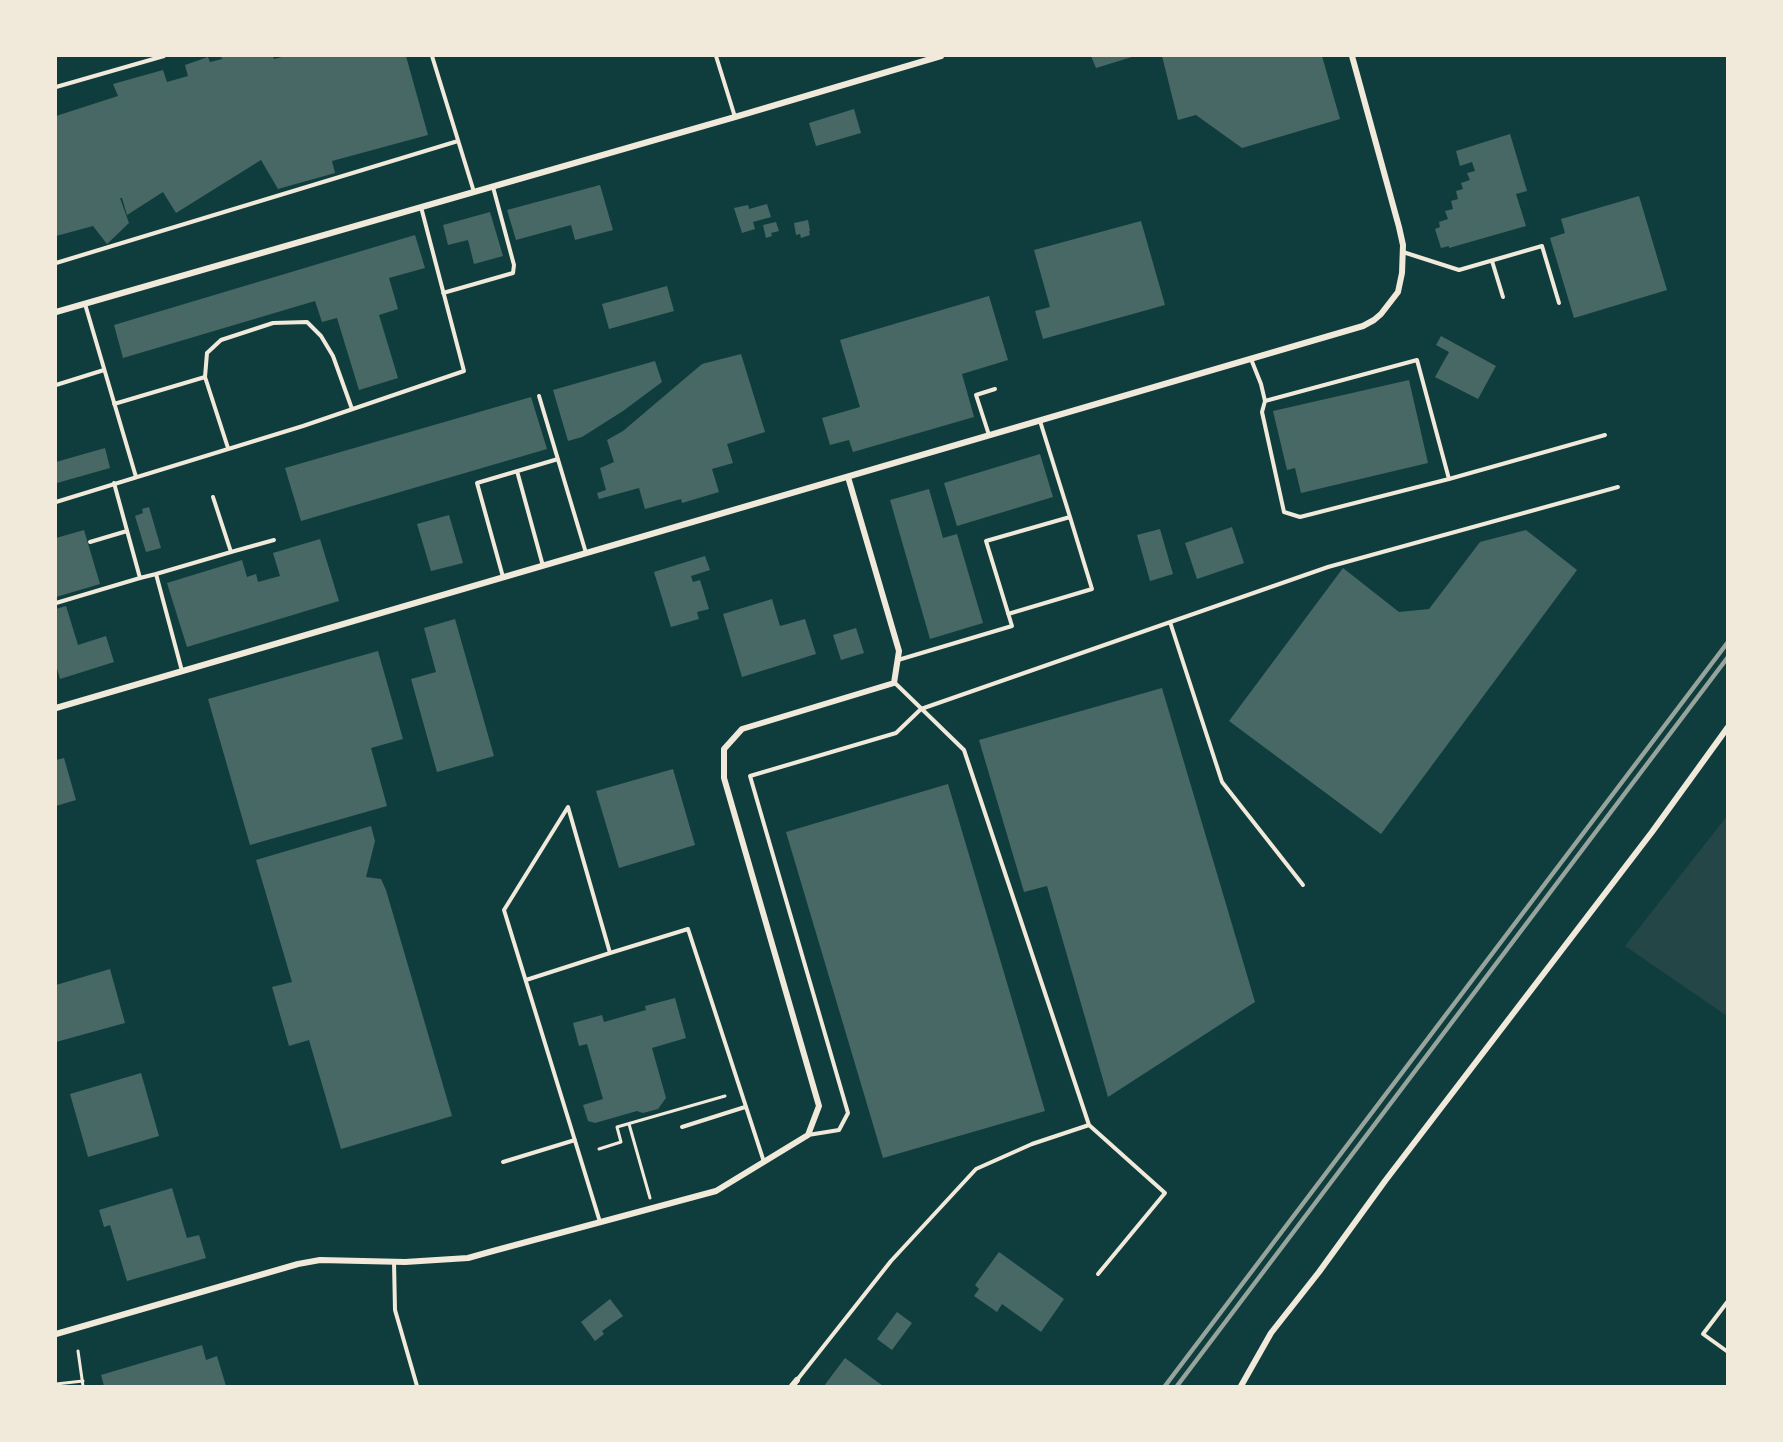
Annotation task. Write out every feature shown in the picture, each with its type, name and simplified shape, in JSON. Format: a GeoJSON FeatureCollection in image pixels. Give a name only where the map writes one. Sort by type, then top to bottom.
{"type":"FeatureCollection","features":[{"type":"Feature","properties":{"kind":"street"},"geometry":{"type":"LineString","coordinates":[[56,312],[941,56]]}},
{"type":"Feature","properties":{"kind":"street"},"geometry":{"type":"LineString","coordinates":[[56,708],[1363,326],[1374,320],[1398,292],[1403,252],[1399,227],[1352,56]]}},
{"type":"Feature","properties":{"kind":"street"},"geometry":{"type":"LineString","coordinates":[[56,1334],[298,1264],[320,1260],[394,1262],[468,1258],[716,1191],[808,1135],[819,1106],[724,778],[724,749],[742,729],[894,682],[899,651],[848,477]]}},
{"type":"Feature","properties":{"kind":"street"},"geometry":{"type":"LineString","coordinates":[[1241,1386],[1271,1333],[1319,1272],[1385,1180],[1652,832],[1728,727]]}},
{"type":"Feature","properties":{"kind":"street"},"geometry":{"type":"LineString","coordinates":[[792,1386],[797,1380]]}},
{"type":"Feature","properties":{"kind":"lane"},"geometry":{"type":"LineString","coordinates":[[56,87],[164,56]]}},
{"type":"Feature","properties":{"kind":"lane"},"geometry":{"type":"LineString","coordinates":[[432,56],[474,192]]}},
{"type":"Feature","properties":{"kind":"lane"},"geometry":{"type":"LineString","coordinates":[[716,56],[735,117]]}},
{"type":"Feature","properties":{"kind":"lane"},"geometry":{"type":"LineString","coordinates":[[56,263],[458,141]]}},
{"type":"Feature","properties":{"kind":"lane"},"geometry":{"type":"LineString","coordinates":[[443,293],[513,273],[513,265],[493,187]]}},
{"type":"Feature","properties":{"kind":"lane"},"geometry":{"type":"LineString","coordinates":[[56,502],[303,426],[464,371],[421,207]]}},
{"type":"Feature","properties":{"kind":"lane"},"geometry":{"type":"LineString","coordinates":[[1403,252],[1459,270],[1542,246],[1559,303]]}},
{"type":"Feature","properties":{"kind":"lane"},"geometry":{"type":"LineString","coordinates":[[1492,261],[1503,297]]}},
{"type":"Feature","properties":{"kind":"lane"},"geometry":{"type":"LineString","coordinates":[[85,304],[136,477]]}},
{"type":"Feature","properties":{"kind":"lane"},"geometry":{"type":"LineString","coordinates":[[228,448],[205,377],[207,353],[221,340],[273,323],[307,322],[321,336],[333,356],[352,409]]}},
{"type":"Feature","properties":{"kind":"lane"},"geometry":{"type":"LineString","coordinates":[[1251,358],[1265,401],[1262,412],[1284,512],[1300,517],[1449,479],[1605,435]]}},
{"type":"Feature","properties":{"kind":"lane"},"geometry":{"type":"LineString","coordinates":[[1265,401],[1417,360],[1449,479]]}},
{"type":"Feature","properties":{"kind":"lane"},"geometry":{"type":"LineString","coordinates":[[56,385],[104,370]]}},
{"type":"Feature","properties":{"kind":"lane"},"geometry":{"type":"LineString","coordinates":[[114,404],[205,377]]}},
{"type":"Feature","properties":{"kind":"lane"},"geometry":{"type":"LineString","coordinates":[[989,435],[976,395],[995,389]]}},
{"type":"Feature","properties":{"kind":"lane"},"geometry":{"type":"LineString","coordinates":[[539,396],[586,554]]}},
{"type":"Feature","properties":{"kind":"lane"},"geometry":{"type":"LineString","coordinates":[[1008,614],[1092,589],[1040,421]]}},
{"type":"Feature","properties":{"kind":"lane"},"geometry":{"type":"LineString","coordinates":[[503,578],[477,483],[558,459]]}},
{"type":"Feature","properties":{"kind":"lane"},"geometry":{"type":"LineString","coordinates":[[518,471],[543,566]]}},
{"type":"Feature","properties":{"kind":"lane"},"geometry":{"type":"LineString","coordinates":[[114,483],[140,578]]}},
{"type":"Feature","properties":{"kind":"lane"},"geometry":{"type":"LineString","coordinates":[[808,1135],[839,1130],[848,1113],[750,776],[896,733],[921,709],[1328,567],[1618,487]]}},
{"type":"Feature","properties":{"kind":"lane"},"geometry":{"type":"LineString","coordinates":[[213,497],[231,552]]}},
{"type":"Feature","properties":{"kind":"lane"},"geometry":{"type":"LineString","coordinates":[[898,660],[1012,626],[986,541],[1070,517]]}},
{"type":"Feature","properties":{"kind":"lane"},"geometry":{"type":"LineString","coordinates":[[90,542],[127,531]]}},
{"type":"Feature","properties":{"kind":"lane"},"geometry":{"type":"LineString","coordinates":[[56,603],[274,540]]}},
{"type":"Feature","properties":{"kind":"lane"},"geometry":{"type":"LineString","coordinates":[[156,574],[182,671]]}},
{"type":"Feature","properties":{"kind":"lane"},"geometry":{"type":"LineString","coordinates":[[1170,622],[1222,782],[1303,885]]}},
{"type":"Feature","properties":{"kind":"lane"},"geometry":{"type":"LineString","coordinates":[[894,682],[964,750],[1089,1125],[1165,1193],[1098,1274]]}},
{"type":"Feature","properties":{"kind":"lane"},"geometry":{"type":"LineString","coordinates":[[600,1222],[504,910],[568,807],[610,953]]}},
{"type":"Feature","properties":{"kind":"lane"},"geometry":{"type":"LineString","coordinates":[[526,980],[688,929],[764,1162]]}},
{"type":"Feature","properties":{"kind":"lane"},"geometry":{"type":"LineString","coordinates":[[682,1127],[745,1107]]}},
{"type":"Feature","properties":{"kind":"lane"},"geometry":{"type":"LineString","coordinates":[[797,1380],[891,1262],[976,1169],[1032,1144],[1089,1125]]}},
{"type":"Feature","properties":{"kind":"lane"},"geometry":{"type":"LineString","coordinates":[[503,1162],[575,1140]]}},
{"type":"Feature","properties":{"kind":"lane"},"geometry":{"type":"LineString","coordinates":[[394,1262],[395,1310],[417,1386]]}},
{"type":"Feature","properties":{"kind":"lane"},"geometry":{"type":"LineString","coordinates":[[1728,1301],[1703,1334],[1728,1352]]}},
{"type":"Feature","properties":{"kind":"path"},"geometry":{"type":"LineString","coordinates":[[599,1149],[621,1142],[617,1127],[725,1096]]}},
{"type":"Feature","properties":{"kind":"path"},"geometry":{"type":"LineString","coordinates":[[629,1124],[653,1209]]}},
{"type":"Feature","properties":{"kind":"path"},"geometry":{"type":"LineString","coordinates":[[78,1351],[83,1386]]}},
{"type":"Feature","properties":{"kind":"path"},"geometry":{"type":"LineString","coordinates":[[56,1384],[82,1382]]}},
{"type":"Feature","properties":{"kind":"shaded area"},"geometry":{"type":"Polygon","coordinates":[[[1727,816],[1727,1016],[1625,946],[1727,816]]]}},
{"type":"Feature","properties":{"kind":"building"},"geometry":{"type":"Polygon","coordinates":[[[221,56],[273,56],[274,59],[281,56],[406,56],[428,135],[332,161],[335,173],[278,189],[261,160],[176,213],[163,192],[127,215],[122,198],[120,198],[129,223],[107,244],[93,226],[56,236],[56,116],[118,96],[113,84],[163,70],[167,82],[188,76],[185,65],[208,57],[210,62],[222,59],[221,56]]]}},
{"type":"Feature","properties":{"kind":"building"},"geometry":{"type":"Polygon","coordinates":[[[1091,56],[1135,56],[1096,68],[1091,56]]]}},
{"type":"Feature","properties":{"kind":"building"},"geometry":{"type":"Polygon","coordinates":[[[1162,56],[1322,56],[1340,119],[1242,148],[1196,115],[1178,120],[1162,56]]]}},
{"type":"Feature","properties":{"kind":"building"},"geometry":{"type":"Polygon","coordinates":[[[854,109],[861,133],[816,146],[809,123],[854,109]]]}},
{"type":"Feature","properties":{"kind":"building"},"geometry":{"type":"Polygon","coordinates":[[[1510,134],[1527,191],[1516,194],[1526,226],[1449,248],[1449,246],[1441,248],[1435,229],[1440,227],[1439,222],[1448,219],[1445,211],[1453,209],[1451,201],[1458,199],[1456,191],[1463,189],[1461,183],[1470,180],[1467,173],[1475,171],[1472,162],[1460,166],[1456,151],[1510,134]]]}},
{"type":"Feature","properties":{"kind":"building"},"geometry":{"type":"Polygon","coordinates":[[[600,185],[613,230],[575,240],[571,225],[516,240],[507,210],[600,185]]]}},
{"type":"Feature","properties":{"kind":"building"},"geometry":{"type":"Polygon","coordinates":[[[1639,196],[1667,290],[1574,318],[1550,238],[1565,233],[1561,219],[1639,196]]]}},
{"type":"Feature","properties":{"kind":"building"},"geometry":{"type":"Polygon","coordinates":[[[767,204],[771,217],[753,222],[755,229],[742,233],[734,208],[748,205],[749,209],[767,204]]]}},
{"type":"Feature","properties":{"kind":"building"},"geometry":{"type":"Polygon","coordinates":[[[490,212],[503,256],[474,264],[468,240],[448,245],[443,225],[490,212]]]}},
{"type":"Feature","properties":{"kind":"building"},"geometry":{"type":"Polygon","coordinates":[[[808,220],[810,235],[801,238],[800,234],[796,235],[794,223],[808,220]]]}},
{"type":"Feature","properties":{"kind":"building"},"geometry":{"type":"Polygon","coordinates":[[[1141,221],[1165,305],[1043,339],[1035,311],[1050,307],[1034,250],[1141,221]]]}},
{"type":"Feature","properties":{"kind":"building"},"geometry":{"type":"Polygon","coordinates":[[[776,222],[779,231],[771,233],[772,236],[766,238],[763,225],[776,222]]]}},
{"type":"Feature","properties":{"kind":"building"},"geometry":{"type":"Polygon","coordinates":[[[415,235],[425,268],[389,278],[398,309],[379,315],[398,378],[359,390],[337,318],[322,322],[315,301],[123,358],[114,325],[415,235]]]}},
{"type":"Feature","properties":{"kind":"building"},"geometry":{"type":"Polygon","coordinates":[[[667,286],[674,311],[609,329],[602,304],[667,286]]]}},
{"type":"Feature","properties":{"kind":"building"},"geometry":{"type":"Polygon","coordinates":[[[989,296],[1008,360],[962,374],[974,417],[853,452],[849,440],[830,445],[822,418],[860,407],[840,340],[989,296]]]}},
{"type":"Feature","properties":{"kind":"building"},"geometry":{"type":"Polygon","coordinates":[[[1441,336],[1496,366],[1478,399],[1435,377],[1449,352],[1436,345],[1441,336]]]}},
{"type":"Feature","properties":{"kind":"building"},"geometry":{"type":"Polygon","coordinates":[[[741,354],[765,432],[727,444],[733,463],[712,469],[719,492],[682,503],[681,499],[645,509],[639,488],[599,499],[597,493],[606,490],[600,468],[614,462],[607,440],[623,431],[702,364],[741,354]]]}},
{"type":"Feature","properties":{"kind":"building"},"geometry":{"type":"Polygon","coordinates":[[[655,361],[662,382],[623,411],[582,437],[568,441],[553,390],[655,361]]]}},
{"type":"Feature","properties":{"kind":"building"},"geometry":{"type":"Polygon","coordinates":[[[1409,380],[1428,463],[1301,493],[1295,468],[1287,470],[1273,411],[1409,380]]]}},
{"type":"Feature","properties":{"kind":"building"},"geometry":{"type":"Polygon","coordinates":[[[531,397],[547,449],[301,521],[285,468],[531,397]]]}},
{"type":"Feature","properties":{"kind":"building"},"geometry":{"type":"Polygon","coordinates":[[[105,448],[110,468],[57,483],[56,462],[105,448]]]}},
{"type":"Feature","properties":{"kind":"building"},"geometry":{"type":"Polygon","coordinates":[[[1040,454],[1053,497],[957,526],[944,483],[1040,454]]]}},
{"type":"Feature","properties":{"kind":"building"},"geometry":{"type":"Polygon","coordinates":[[[929,489],[943,538],[957,534],[983,623],[930,639],[890,500],[929,489]]]}},
{"type":"Feature","properties":{"kind":"building"},"geometry":{"type":"Polygon","coordinates":[[[149,507],[161,548],[146,552],[135,516],[143,513],[142,509],[149,507]]]}},
{"type":"Feature","properties":{"kind":"building"},"geometry":{"type":"Polygon","coordinates":[[[449,515],[463,563],[431,571],[417,524],[449,515]]]}},
{"type":"Feature","properties":{"kind":"building"},"geometry":{"type":"Polygon","coordinates":[[[1232,527],[1244,563],[1197,579],[1185,543],[1232,527]]]}},
{"type":"Feature","properties":{"kind":"building"},"geometry":{"type":"Polygon","coordinates":[[[1160,529],[1173,574],[1150,581],[1137,535],[1160,529]]]}},
{"type":"Feature","properties":{"kind":"building"},"geometry":{"type":"Polygon","coordinates":[[[84,530],[100,584],[56,597],[56,538],[84,530]]]}},
{"type":"Feature","properties":{"kind":"building"},"geometry":{"type":"Polygon","coordinates":[[[1526,530],[1577,570],[1381,834],[1229,721],[1343,568],[1399,612],[1429,609],[1480,542],[1526,530]]]}},
{"type":"Feature","properties":{"kind":"building"},"geometry":{"type":"Polygon","coordinates":[[[320,539],[339,601],[187,647],[167,583],[242,560],[247,577],[256,574],[258,582],[280,576],[273,553],[320,539]]]}},
{"type":"Feature","properties":{"kind":"building"},"geometry":{"type":"Polygon","coordinates":[[[705,556],[710,570],[691,576],[693,582],[700,580],[709,609],[697,612],[699,619],[671,627],[654,572],[705,556]]]}},
{"type":"Feature","properties":{"kind":"building"},"geometry":{"type":"Polygon","coordinates":[[[772,599],[780,626],[805,619],[816,654],[742,677],[723,614],[772,599]]]}},
{"type":"Feature","properties":{"kind":"building"},"geometry":{"type":"Polygon","coordinates":[[[66,606],[78,645],[106,636],[114,662],[60,679],[56,665],[56,609],[66,606]]]}},
{"type":"Feature","properties":{"kind":"building"},"geometry":{"type":"Polygon","coordinates":[[[455,619],[494,756],[437,772],[411,679],[436,672],[424,628],[455,619]]]}},
{"type":"Feature","properties":{"kind":"building"},"geometry":{"type":"Polygon","coordinates":[[[856,628],[864,653],[841,660],[833,635],[856,628]]]}},
{"type":"Feature","properties":{"kind":"building"},"geometry":{"type":"Polygon","coordinates":[[[378,651],[403,739],[371,748],[387,806],[250,845],[208,699],[378,651]]]}},
{"type":"Feature","properties":{"kind":"building"},"geometry":{"type":"Polygon","coordinates":[[[1162,688],[1255,1002],[1108,1097],[1047,886],[1024,892],[979,740],[1162,688]]]}},
{"type":"Feature","properties":{"kind":"building"},"geometry":{"type":"Polygon","coordinates":[[[64,758],[76,800],[56,806],[56,760],[64,758]]]}},
{"type":"Feature","properties":{"kind":"building"},"geometry":{"type":"Polygon","coordinates":[[[673,769],[695,845],[619,868],[596,791],[673,769]]]}},
{"type":"Feature","properties":{"kind":"building"},"geometry":{"type":"Polygon","coordinates":[[[948,784],[1045,1111],[883,1158],[786,832],[948,784]]]}},
{"type":"Feature","properties":{"kind":"building"},"geometry":{"type":"Polygon","coordinates":[[[371,826],[375,841],[366,877],[381,879],[386,890],[452,1116],[341,1149],[309,1040],[289,1046],[272,987],[292,982],[256,860],[371,826]]]}},
{"type":"Feature","properties":{"kind":"building"},"geometry":{"type":"Polygon","coordinates":[[[110,969],[125,1023],[56,1042],[56,985],[110,969]]]}},
{"type":"Feature","properties":{"kind":"building"},"geometry":{"type":"Polygon","coordinates":[[[675,998],[686,1038],[652,1048],[666,1098],[658,1109],[643,1113],[637,1111],[595,1123],[588,1121],[583,1105],[603,1099],[587,1044],[579,1046],[573,1023],[602,1015],[604,1022],[646,1010],[645,1006],[675,998]]]}},
{"type":"Feature","properties":{"kind":"building"},"geometry":{"type":"Polygon","coordinates":[[[141,1073],[159,1136],[88,1157],[70,1094],[141,1073]]]}},
{"type":"Feature","properties":{"kind":"building"},"geometry":{"type":"Polygon","coordinates":[[[172,1188],[187,1238],[199,1235],[206,1258],[127,1281],[110,1225],[104,1227],[99,1210],[172,1188]]]}},
{"type":"Feature","properties":{"kind":"building"},"geometry":{"type":"Polygon","coordinates":[[[999,1252],[1064,1299],[1041,1332],[1002,1304],[997,1312],[974,1296],[979,1289],[975,1285],[999,1252]]]}},
{"type":"Feature","properties":{"kind":"building"},"geometry":{"type":"Polygon","coordinates":[[[610,1299],[623,1316],[602,1331],[604,1334],[595,1341],[581,1322],[610,1299]]]}},
{"type":"Feature","properties":{"kind":"building"},"geometry":{"type":"Polygon","coordinates":[[[897,1312],[912,1323],[892,1350],[877,1339],[897,1312]]]}},
{"type":"Feature","properties":{"kind":"building"},"geometry":{"type":"Polygon","coordinates":[[[202,1345],[206,1360],[217,1356],[226,1386],[104,1386],[101,1375],[202,1345]]]}},
{"type":"Feature","properties":{"kind":"building"},"geometry":{"type":"Polygon","coordinates":[[[845,1358],[883,1386],[824,1386],[845,1358]]]}},
{"type":"Feature","properties":{"kind":"railway"},"geometry":{"type":"LineString","coordinates":[[1165,1386],[1728,642]]}},
{"type":"Feature","properties":{"kind":"railway"},"geometry":{"type":"LineString","coordinates":[[1177,1386],[1728,657]]}}]}
